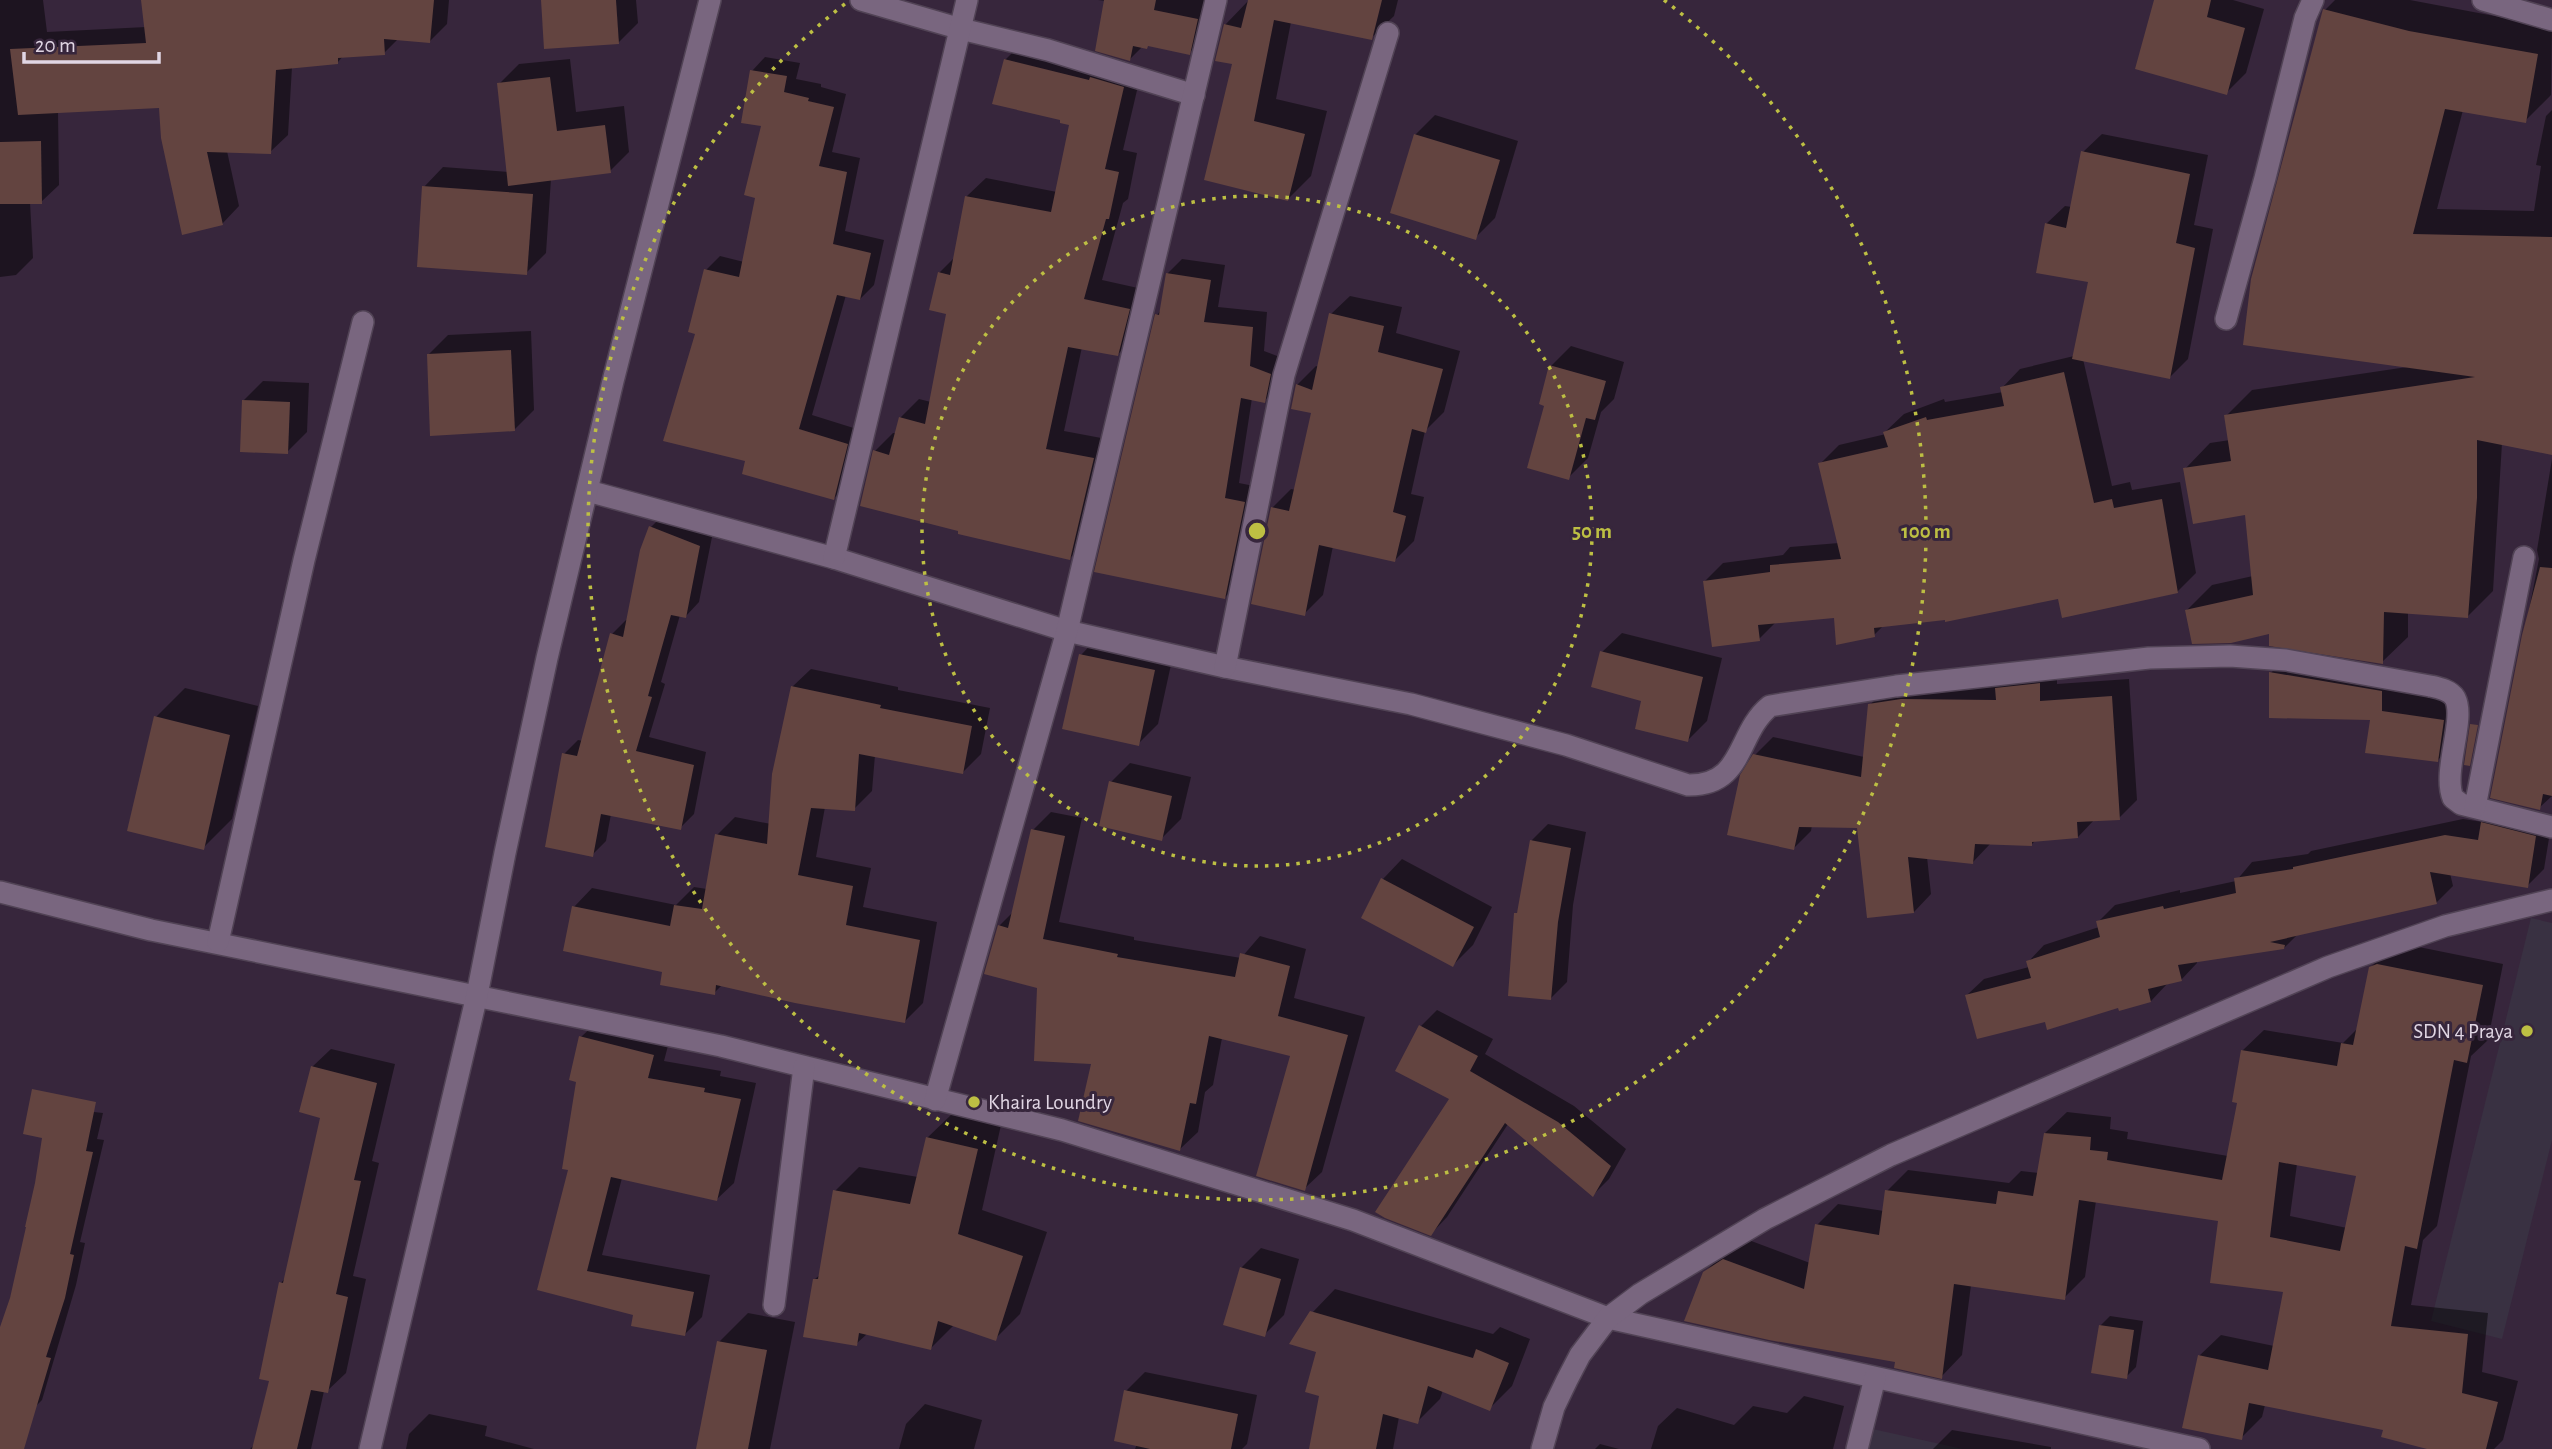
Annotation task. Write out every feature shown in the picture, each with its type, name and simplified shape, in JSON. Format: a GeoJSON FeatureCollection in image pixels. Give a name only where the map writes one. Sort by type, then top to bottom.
{"type":"FeatureCollection","features":[{"type":"Feature","properties":{"kind":"street"},"geometry":{"type":"LineString","coordinates":[[370,1449],[477,995],[538,697],[623,342],[710,0]]}},
{"type":"Feature","properties":{"kind":"street"},"geometry":{"type":"LineString","coordinates":[[861,0],[961,29],[1048,50],[1194,95]]}},
{"type":"Feature","properties":{"kind":"street"},"geometry":{"type":"LineString","coordinates":[[834,558],[967,0]]}},
{"type":"Feature","properties":{"kind":"street"},"geometry":{"type":"LineString","coordinates":[[935,1100],[1067,631],[1216,0]]}},
{"type":"Feature","properties":{"kind":"street"},"geometry":{"type":"LineString","coordinates":[[2226,319],[2305,18],[2313,0]]}},
{"type":"Feature","properties":{"kind":"street"},"geometry":{"type":"LineString","coordinates":[[2483,0],[2552,20]]}},
{"type":"Feature","properties":{"kind":"street"},"geometry":{"type":"LineString","coordinates":[[1226,667],[1284,375],[1388,33]]}},
{"type":"Feature","properties":{"kind":"street"},"geometry":{"type":"LineString","coordinates":[[218,942],[304,560],[363,322]]}},
{"type":"Feature","properties":{"kind":"street"},"geometry":{"type":"LineString","coordinates":[[588,491],[834,558],[1067,631],[1226,667],[1410,704],[1566,745],[1688,785],[1707,784],[1732,766],[1761,713],[1770,706],[1896,686],[2149,658],[2230,656],[2286,660],[2430,686],[2452,695],[2457,714],[2450,776],[2451,793],[2457,802],[2552,827]]}},
{"type":"Feature","properties":{"kind":"street"},"geometry":{"type":"LineString","coordinates":[[2475,807],[2524,557]]}},
{"type":"Feature","properties":{"kind":"street"},"geometry":{"type":"LineString","coordinates":[[0,892],[151,929],[722,1046],[1062,1130],[1353,1220],[1608,1318],[2199,1449]]}},
{"type":"Feature","properties":{"kind":"street"},"geometry":{"type":"LineString","coordinates":[[1542,1449],[1554,1407],[1567,1380],[1580,1355],[1608,1318],[1640,1294],[1765,1219],[1891,1155],[2328,967],[2445,926],[2552,900]]}},
{"type":"Feature","properties":{"kind":"street"},"geometry":{"type":"LineString","coordinates":[[774,1305],[804,1067]]}},
{"type":"Feature","properties":{"kind":"street"},"geometry":{"type":"LineString","coordinates":[[1857,1449],[1875,1378]]}},
{"type":"Feature","properties":{"kind":"shaded area","name":"SDN 4 Praya"},"geometry":{"type":"Polygon","coordinates":[[[2531,918],[2552,923],[2552,1140],[2502,1339],[2431,1321],[2531,918]]]}},
{"type":"Feature","properties":{"kind":"shaded area"},"geometry":{"type":"Polygon","coordinates":[[[1850,1424],[1963,1449],[1846,1449],[1850,1424]]]}},
{"type":"Feature","properties":{"kind":"building"},"geometry":{"type":"Polygon","coordinates":[[[141,0],[434,0],[430,43],[384,39],[385,55],[338,58],[338,64],[276,70],[271,154],[207,152],[223,225],[182,235],[161,138],[159,108],[18,115],[10,49],[146,43],[141,0]]]}},
{"type":"Feature","properties":{"kind":"building"},"geometry":{"type":"Polygon","coordinates":[[[541,0],[616,0],[619,44],[544,49],[541,0]]]}},
{"type":"Feature","properties":{"kind":"building"},"geometry":{"type":"Polygon","coordinates":[[[1104,0],[1156,0],[1154,10],[1198,19],[1190,55],[1148,46],[1147,49],[1133,46],[1130,61],[1095,51],[1104,0]]]}},
{"type":"Feature","properties":{"kind":"building"},"geometry":{"type":"Polygon","coordinates":[[[1248,0],[1382,0],[1372,40],[1274,20],[1254,121],[1305,134],[1288,201],[1204,180],[1232,64],[1215,61],[1224,24],[1241,28],[1248,0]]]}},
{"type":"Feature","properties":{"kind":"building"},"geometry":{"type":"Polygon","coordinates":[[[2154,0],[2211,0],[2207,17],[2245,28],[2227,95],[2135,69],[2154,0]]]}},
{"type":"Feature","properties":{"kind":"building"},"geometry":{"type":"Polygon","coordinates":[[[2323,9],[2409,31],[2538,54],[2526,123],[2445,109],[2413,234],[2552,237],[2552,455],[2477,440],[2477,498],[2468,618],[2384,612],[2383,664],[2269,646],[2269,634],[2231,643],[2192,644],[2185,610],[2253,595],[2245,515],[2193,524],[2183,468],[2231,461],[2224,415],[2475,377],[2243,345],[2251,279],[2323,9]]]}},
{"type":"Feature","properties":{"kind":"building"},"geometry":{"type":"Polygon","coordinates":[[[1004,59],[1124,87],[1105,169],[1119,172],[1109,219],[1106,219],[1084,299],[1130,309],[1118,356],[1068,347],[1046,449],[1094,458],[1070,560],[958,534],[958,531],[860,506],[873,450],[889,455],[899,417],[925,424],[946,314],[929,310],[938,272],[950,275],[965,196],[1051,212],[1069,125],[1060,123],[1060,120],[992,104],[1004,59]]]}},
{"type":"Feature","properties":{"kind":"building"},"geometry":{"type":"Polygon","coordinates":[[[750,70],[787,76],[784,92],[834,107],[819,166],[847,172],[833,244],[871,253],[860,300],[837,295],[799,429],[848,444],[834,500],[742,474],[745,461],[663,441],[695,334],[688,332],[704,269],[739,277],[755,198],[744,195],[761,126],[741,123],[750,70]]]}},
{"type":"Feature","properties":{"kind":"building"},"geometry":{"type":"Polygon","coordinates":[[[550,77],[557,131],[605,125],[611,173],[508,186],[497,83],[550,77]]]}},
{"type":"Feature","properties":{"kind":"building"},"geometry":{"type":"Polygon","coordinates":[[[1414,134],[1500,160],[1476,240],[1390,213],[1414,134]]]}},
{"type":"Feature","properties":{"kind":"building"},"geometry":{"type":"Polygon","coordinates":[[[41,141],[42,204],[0,204],[0,142],[41,141]]]}},
{"type":"Feature","properties":{"kind":"building"},"geometry":{"type":"Polygon","coordinates":[[[2081,151],[2190,174],[2176,243],[2195,248],[2170,379],[2072,359],[2088,282],[2036,273],[2045,223],[2066,228],[2081,151]]]}},
{"type":"Feature","properties":{"kind":"building"},"geometry":{"type":"Polygon","coordinates":[[[422,186],[533,194],[527,275],[417,267],[422,186]]]}},
{"type":"Feature","properties":{"kind":"building"},"geometry":{"type":"Polygon","coordinates":[[[1166,273],[1211,280],[1204,322],[1253,327],[1250,366],[1271,374],[1265,403],[1241,398],[1225,498],[1245,502],[1225,599],[1094,572],[1155,314],[1159,315],[1166,273]]]}},
{"type":"Feature","properties":{"kind":"building"},"geometry":{"type":"Polygon","coordinates":[[[1329,313],[1384,326],[1378,352],[1443,369],[1426,433],[1412,429],[1393,512],[1406,516],[1395,562],[1319,545],[1305,616],[1251,604],[1271,507],[1289,511],[1311,413],[1291,409],[1296,384],[1312,390],[1329,313]]]}},
{"type":"Feature","properties":{"kind":"building"},"geometry":{"type":"Polygon","coordinates":[[[511,350],[515,431],[430,436],[427,354],[511,350]]]}},
{"type":"Feature","properties":{"kind":"building"},"geometry":{"type":"Polygon","coordinates":[[[1549,365],[1606,381],[1595,420],[1586,418],[1569,480],[1527,468],[1544,406],[1539,404],[1549,365]]]}},
{"type":"Feature","properties":{"kind":"building"},"geometry":{"type":"Polygon","coordinates":[[[2064,372],[2094,503],[2112,499],[2114,508],[2162,499],[2178,593],[2062,618],[2058,599],[1945,622],[1874,628],[1875,637],[1836,645],[1834,618],[1758,625],[1760,641],[1712,647],[1703,581],[1770,572],[1770,565],[1841,559],[1818,463],[1888,447],[1883,432],[1926,417],[1927,420],[2004,406],[2000,387],[2064,372]]]}},
{"type":"Feature","properties":{"kind":"building"},"geometry":{"type":"Polygon","coordinates":[[[242,400],[290,402],[288,454],[240,452],[242,400]]]}},
{"type":"Feature","properties":{"kind":"building"},"geometry":{"type":"Polygon","coordinates":[[[649,526],[700,546],[686,618],[671,615],[636,751],[694,765],[681,830],[601,814],[593,857],[545,847],[562,753],[577,756],[610,633],[623,637],[640,550],[649,526]]]}},
{"type":"Feature","properties":{"kind":"building"},"geometry":{"type":"Polygon","coordinates":[[[2540,567],[2552,568],[2552,796],[2543,794],[2540,810],[2490,798],[2522,635],[2540,567]]]}},
{"type":"Feature","properties":{"kind":"building"},"geometry":{"type":"Polygon","coordinates":[[[1600,651],[1703,677],[1688,742],[1635,729],[1641,701],[1591,687],[1600,651]]]}},
{"type":"Feature","properties":{"kind":"building"},"geometry":{"type":"Polygon","coordinates":[[[1079,654],[1155,670],[1139,746],[1062,729],[1079,654]]]}},
{"type":"Feature","properties":{"kind":"building"},"geometry":{"type":"Polygon","coordinates":[[[2269,672],[2382,691],[2382,711],[2444,720],[2438,762],[2365,753],[2370,720],[2269,718],[2269,672]]]}},
{"type":"Feature","properties":{"kind":"building"},"geometry":{"type":"Polygon","coordinates":[[[2040,683],[2040,701],[2112,696],[2120,820],[2077,822],[2078,838],[2032,842],[2032,846],[1975,844],[1973,864],[1908,857],[1914,913],[1867,918],[1857,828],[1799,827],[1794,850],[1727,835],[1740,775],[1753,754],[1861,777],[1868,704],[1901,699],[1996,700],[1995,688],[2040,683]]]}},
{"type":"Feature","properties":{"kind":"building"},"geometry":{"type":"Polygon","coordinates":[[[791,686],[881,705],[880,708],[972,726],[963,774],[859,754],[855,811],[811,808],[798,875],[853,886],[846,925],[920,940],[905,1023],[716,985],[715,995],[660,985],[662,972],[563,951],[572,906],[670,926],[674,905],[702,909],[715,834],[767,844],[772,774],[791,686]]]}},
{"type":"Feature","properties":{"kind":"building"},"geometry":{"type":"Polygon","coordinates":[[[154,716],[230,735],[204,850],[127,831],[154,716]]]}},
{"type":"Feature","properties":{"kind":"building"},"geometry":{"type":"Polygon","coordinates":[[[2470,724],[2478,725],[2470,766],[2464,765],[2470,724]]]}},
{"type":"Feature","properties":{"kind":"building"},"geometry":{"type":"Polygon","coordinates":[[[1109,781],[1172,796],[1162,841],[1099,826],[1109,781]]]}},
{"type":"Feature","properties":{"kind":"building"},"geometry":{"type":"Polygon","coordinates":[[[2481,822],[2536,836],[2528,888],[2430,872],[2437,904],[2270,942],[2285,945],[2284,949],[2178,965],[2182,981],[2148,989],[2151,1002],[2119,1011],[2118,1008],[2047,1030],[2045,1022],[1977,1039],[1965,995],[2031,978],[2026,961],[2100,937],[2096,921],[2236,893],[2234,878],[2293,869],[2445,835],[2478,840],[2481,822]]]}},
{"type":"Feature","properties":{"kind":"building"},"geometry":{"type":"Polygon","coordinates":[[[1031,829],[1065,836],[1043,939],[1118,954],[1117,957],[1235,977],[1240,953],[1290,966],[1278,1016],[1348,1035],[1305,1191],[1256,1176],[1290,1056],[1209,1036],[1196,1104],[1190,1103],[1180,1151],[1078,1121],[1091,1064],[1034,1061],[1037,988],[984,974],[998,925],[1008,928],[1031,829]]]}},
{"type":"Feature","properties":{"kind":"building"},"geometry":{"type":"Polygon","coordinates":[[[1530,840],[1571,848],[1558,922],[1551,1000],[1508,996],[1514,913],[1517,913],[1530,840]]]}},
{"type":"Feature","properties":{"kind":"building"},"geometry":{"type":"Polygon","coordinates":[[[1381,878],[1474,927],[1453,967],[1361,918],[1381,878]]]}},
{"type":"Feature","properties":{"kind":"building"},"geometry":{"type":"Polygon","coordinates":[[[2377,964],[2483,985],[2467,1063],[2454,1060],[2417,1249],[2405,1246],[2391,1326],[2468,1334],[2462,1393],[2498,1402],[2486,1449],[2427,1449],[2381,1437],[2383,1430],[2249,1403],[2242,1440],[2182,1428],[2198,1355],[2268,1370],[2283,1292],[2210,1283],[2218,1221],[2079,1200],[2065,1300],[1954,1284],[1942,1379],[1894,1368],[1895,1362],[1769,1340],[1684,1321],[1703,1272],[1723,1259],[1804,1289],[1815,1224],[1879,1235],[1885,1190],[1996,1204],[1998,1191],[2033,1196],[2044,1133],[2091,1137],[2090,1150],[2108,1152],[2107,1160],[2222,1180],[2237,1103],[2232,1102],[2241,1050],[2337,1066],[2341,1043],[2353,1045],[2369,967],[2377,964]],[[2279,1162],[2270,1237],[2340,1251],[2356,1176],[2279,1162]]]}},
{"type":"Feature","properties":{"kind":"building"},"geometry":{"type":"Polygon","coordinates":[[[1419,1025],[1478,1056],[1470,1071],[1558,1122],[1611,1166],[1593,1197],[1505,1123],[1431,1236],[1375,1212],[1449,1099],[1395,1071],[1419,1025]]]}},
{"type":"Feature","properties":{"kind":"building"},"geometry":{"type":"Polygon","coordinates":[[[579,1036],[654,1055],[648,1078],[705,1088],[704,1092],[741,1099],[717,1201],[611,1177],[587,1271],[694,1292],[685,1336],[631,1326],[633,1315],[537,1290],[568,1170],[562,1169],[576,1082],[569,1080],[579,1036]]]}},
{"type":"Feature","properties":{"kind":"building"},"geometry":{"type":"Polygon","coordinates":[[[311,1066],[377,1083],[354,1180],[361,1181],[336,1294],[348,1297],[328,1393],[311,1390],[297,1449],[252,1449],[269,1381],[259,1379],[279,1282],[283,1283],[320,1118],[299,1112],[311,1066]]]}},
{"type":"Feature","properties":{"kind":"building"},"geometry":{"type":"Polygon","coordinates":[[[32,1089],[96,1102],[86,1151],[93,1152],[70,1254],[74,1255],[65,1298],[46,1357],[51,1358],[24,1449],[0,1449],[0,1327],[10,1298],[26,1227],[42,1138],[23,1134],[32,1089]]]}},
{"type":"Feature","properties":{"kind":"building"},"geometry":{"type":"Polygon","coordinates":[[[926,1137],[978,1149],[958,1234],[1023,1256],[996,1341],[938,1321],[931,1350],[859,1333],[857,1346],[803,1337],[813,1279],[818,1279],[833,1190],[910,1204],[926,1137]]]}},
{"type":"Feature","properties":{"kind":"building"},"geometry":{"type":"Polygon","coordinates":[[[1240,1267],[1281,1279],[1265,1337],[1223,1325],[1240,1267]]]}},
{"type":"Feature","properties":{"kind":"building"},"geometry":{"type":"Polygon","coordinates":[[[1310,1311],[1473,1358],[1476,1349],[1509,1363],[1490,1411],[1428,1386],[1418,1424],[1383,1414],[1376,1449],[1309,1449],[1319,1396],[1305,1392],[1316,1352],[1289,1344],[1310,1311]]]}},
{"type":"Feature","properties":{"kind":"building"},"geometry":{"type":"Polygon","coordinates":[[[2099,1325],[2134,1330],[2127,1379],[2091,1373],[2099,1325]]]}},
{"type":"Feature","properties":{"kind":"building"},"geometry":{"type":"Polygon","coordinates":[[[717,1341],[767,1350],[748,1449],[696,1449],[717,1341]]]}},
{"type":"Feature","properties":{"kind":"building"},"geometry":{"type":"Polygon","coordinates":[[[1124,1390],[1238,1414],[1231,1449],[1150,1449],[1114,1441],[1124,1390]]]}},
{"type":"Feature","properties":{"kind":"place","name":"SDN 4 Praya"},"geometry":{"type":"Point","coordinates":[2527,1031]}},
{"type":"Feature","properties":{"kind":"place","name":"Khaira Loundry"},"geometry":{"type":"Point","coordinates":[974,1102]}}]}
